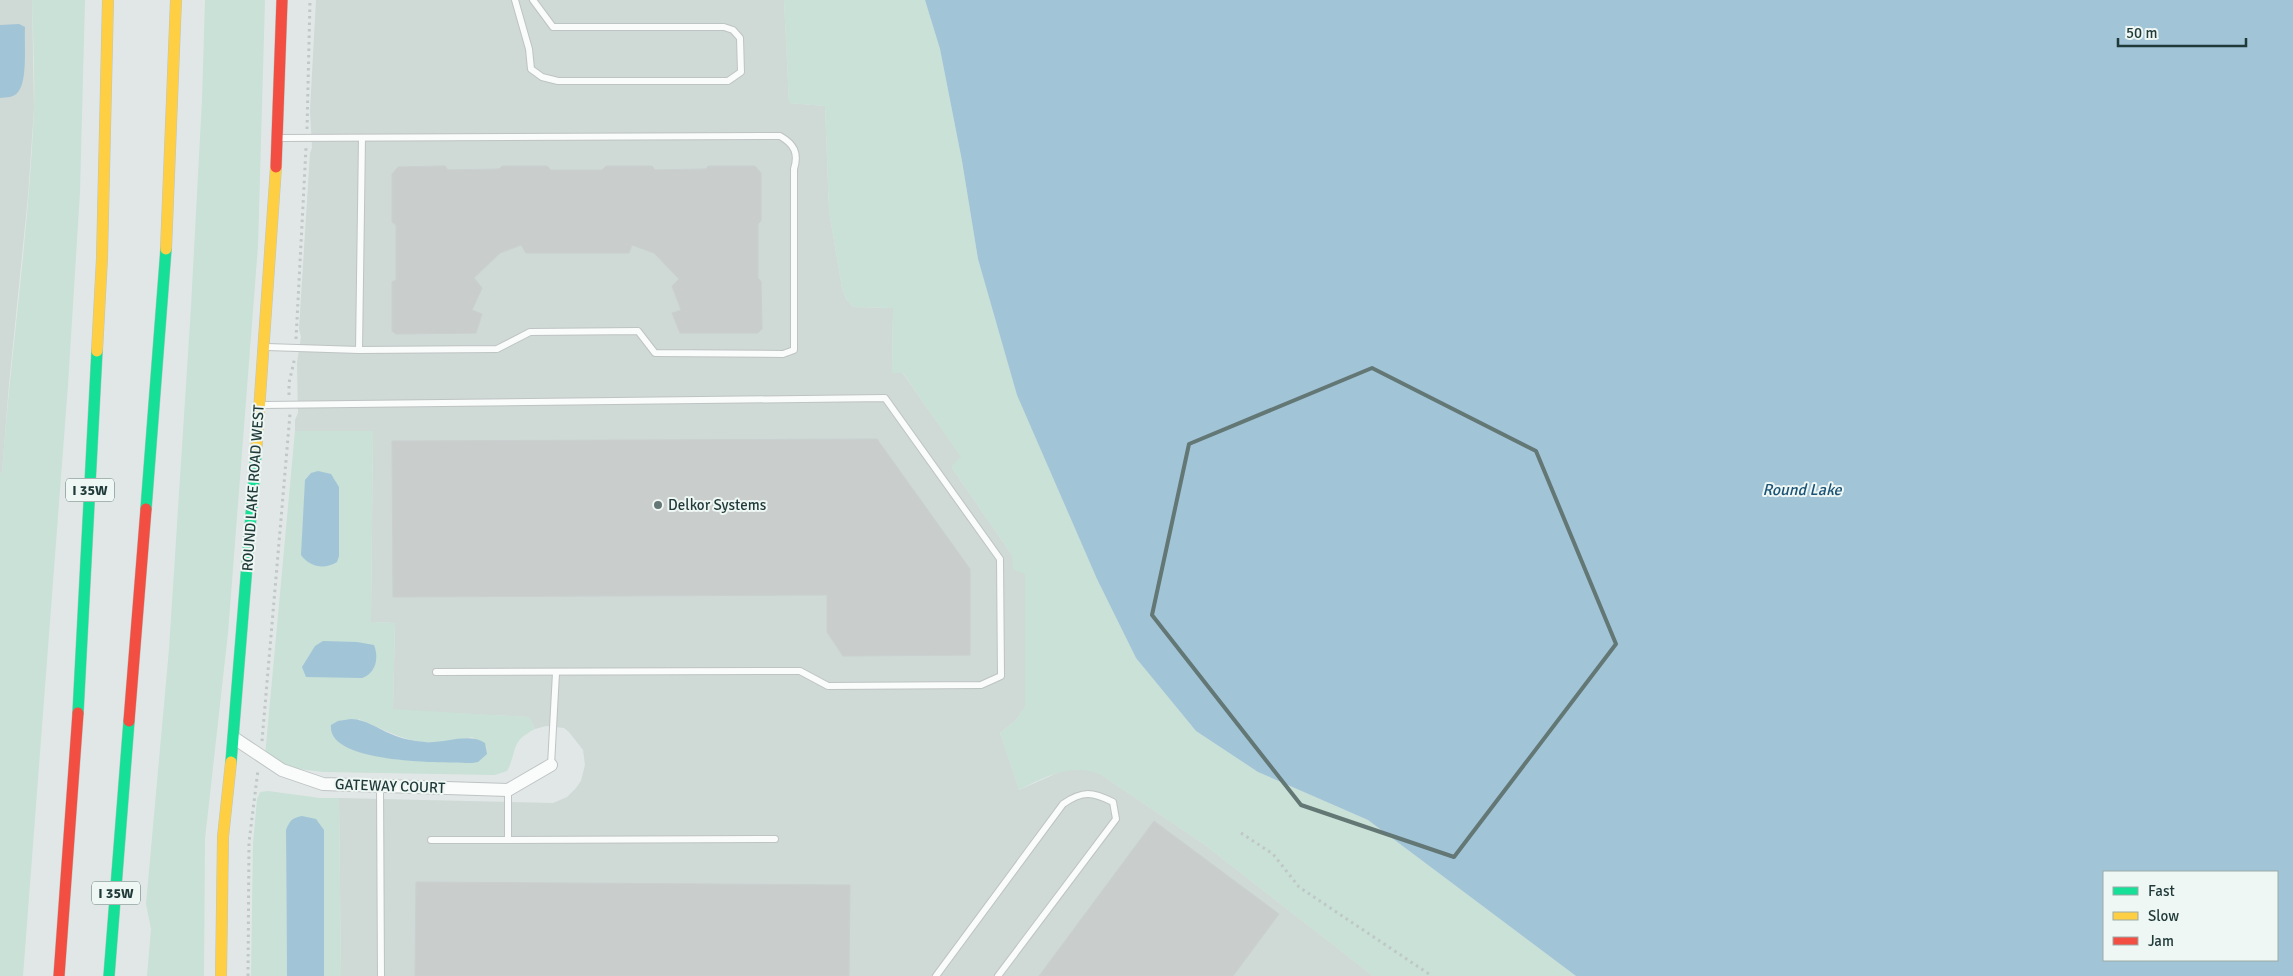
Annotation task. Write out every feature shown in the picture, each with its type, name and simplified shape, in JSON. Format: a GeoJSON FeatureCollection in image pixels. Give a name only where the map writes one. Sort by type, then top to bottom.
{"type":"FeatureCollection","features":[{"type":"Feature","properties":{"kind":"main road","name":"I 35W"},"geometry":{"type":"LineString","coordinates":[[58,976],[75,781],[102,258],[108,0]]}},
{"type":"Feature","properties":{"kind":"main road","name":"I 35W"},"geometry":{"type":"LineString","coordinates":[[110,976],[167,240],[176,0]]}},
{"type":"Feature","properties":{"kind":"main road","name":"ROUND LAKE ROAD WEST"},"geometry":{"type":"LineString","coordinates":[[221,976],[223,836],[234,738],[264,347],[278,138],[282,0]]}},
{"type":"Feature","properties":{"kind":"main road"},"geometry":{"type":"LineString","coordinates":[[120,976],[122,811]]}},
{"type":"Feature","properties":{"kind":"street","name":"GATEWAY COURT"},"geometry":{"type":"LineString","coordinates":[[234,738],[282,770],[323,784],[508,790]]}},
{"type":"Feature","properties":{"kind":"street"},"geometry":{"type":"LineString","coordinates":[[508,790],[552,765]]}},
{"type":"Feature","properties":{"kind":"lane"},"geometry":{"type":"LineString","coordinates":[[515,0],[529,49],[531,69],[542,77],[558,81],[728,80],[741,72],[740,38],[733,30],[724,27],[553,27],[533,0]]}},
{"type":"Feature","properties":{"kind":"lane"},"geometry":{"type":"LineString","coordinates":[[264,347],[359,350],[497,349],[530,332],[638,331],[655,353],[783,354],[794,350],[794,169],[797,161],[791,143],[780,136],[278,138]]}},
{"type":"Feature","properties":{"kind":"lane"},"geometry":{"type":"LineString","coordinates":[[359,350],[362,138]]}},
{"type":"Feature","properties":{"kind":"lane"},"geometry":{"type":"LineString","coordinates":[[259,405],[886,398],[1000,559],[1001,676],[981,685],[828,686],[800,671],[436,672]]}},
{"type":"Feature","properties":{"kind":"lane"},"geometry":{"type":"LineString","coordinates":[[552,765],[556,673]]}},
{"type":"Feature","properties":{"kind":"lane"},"geometry":{"type":"LineString","coordinates":[[380,786],[381,976]]}},
{"type":"Feature","properties":{"kind":"lane"},"geometry":{"type":"LineString","coordinates":[[508,790],[508,840]]}},
{"type":"Feature","properties":{"kind":"lane"},"geometry":{"type":"LineString","coordinates":[[936,976],[1064,804],[1076,795],[1097,794],[1113,802],[1116,819],[998,976]]}},
{"type":"Feature","properties":{"kind":"lane"},"geometry":{"type":"LineString","coordinates":[[431,840],[775,839]]}},
{"type":"Feature","properties":{"kind":"path"},"geometry":{"type":"LineString","coordinates":[[248,976],[249,842],[270,672],[290,419],[289,383],[295,364],[306,138],[310,0]]}},
{"type":"Feature","properties":{"kind":"path"},"geometry":{"type":"LineString","coordinates":[[1241,833],[1273,854],[1299,887],[1432,976]]}},
{"type":"Feature","properties":{"kind":"highlighted area"},"geometry":{"type":"Polygon","coordinates":[[[1372,368],[1536,451],[1616,644],[1454,857],[1301,805],[1152,615],[1189,444],[1372,368]]]}},
{"type":"Feature","properties":{"kind":"shaded area"},"geometry":{"type":"Polygon","coordinates":[[[0,0],[32,0],[34,108],[28,196],[2,472],[0,474],[0,0]]]}},
{"type":"Feature","properties":{"kind":"shaded area"},"geometry":{"type":"Polygon","coordinates":[[[316,0],[784,0],[789,103],[825,106],[829,211],[842,288],[846,299],[853,307],[893,308],[892,373],[902,372],[962,458],[952,468],[1025,574],[1025,707],[1016,720],[1000,733],[1019,790],[1064,770],[1087,769],[1100,774],[1205,845],[1373,976],[341,976],[339,798],[553,803],[567,797],[576,788],[581,781],[585,765],[583,750],[569,732],[564,728],[546,726],[535,729],[529,717],[393,710],[395,623],[371,622],[373,431],[295,431],[295,420],[298,413],[297,363],[301,337],[299,329],[310,153],[312,148],[310,111],[316,0]]]}},
{"type":"Feature","properties":{"kind":"green space"},"geometry":{"type":"Polygon","coordinates":[[[32,0],[85,0],[80,192],[68,385],[23,976],[0,976],[0,474],[2,472],[32,155],[34,55],[32,0]]]}},
{"type":"Feature","properties":{"kind":"green space"},"geometry":{"type":"Polygon","coordinates":[[[205,0],[265,0],[258,246],[228,633],[205,839],[204,976],[147,976],[151,929],[146,904],[169,649],[191,307],[202,100],[205,0]]]}},
{"type":"Feature","properties":{"kind":"green space"},"geometry":{"type":"Polygon","coordinates":[[[784,0],[925,0],[940,49],[962,161],[978,259],[1017,394],[1097,579],[1136,658],[1196,731],[1258,772],[1368,820],[1576,976],[1373,976],[1205,845],[1100,774],[1089,771],[1068,771],[1049,776],[1019,790],[1000,733],[1016,720],[1025,707],[1025,574],[1013,570],[1012,555],[952,468],[952,465],[961,457],[903,373],[892,373],[893,308],[853,307],[846,299],[842,288],[829,211],[825,106],[789,103],[784,0]]]}},
{"type":"Feature","properties":{"kind":"green space"},"geometry":{"type":"Polygon","coordinates":[[[295,431],[373,431],[371,622],[395,623],[393,709],[529,717],[535,729],[521,738],[515,747],[507,771],[495,775],[323,772],[266,765],[265,756],[295,431]],[[359,719],[338,741],[487,747],[472,737],[438,742],[413,740],[359,719]]]}},
{"type":"Feature","properties":{"kind":"green space"},"geometry":{"type":"Polygon","coordinates":[[[268,791],[320,798],[339,798],[341,976],[324,976],[324,830],[286,830],[287,976],[251,976],[253,843],[257,799],[260,792],[268,791]]]}},
{"type":"Feature","properties":{"kind":"water","name":"Round Lake"},"geometry":{"type":"Polygon","coordinates":[[[925,0],[2293,0],[2293,976],[1576,976],[1368,820],[1258,772],[1196,731],[1136,658],[1097,579],[1017,395],[978,259],[962,161],[940,49],[925,0]]]}},
{"type":"Feature","properties":{"kind":"water"},"geometry":{"type":"Polygon","coordinates":[[[19,24],[25,27],[25,61],[21,87],[16,94],[0,98],[0,25],[19,24]]]}},
{"type":"Feature","properties":{"kind":"water"},"geometry":{"type":"Polygon","coordinates":[[[318,471],[331,474],[339,487],[339,556],[337,562],[327,566],[313,565],[301,555],[305,480],[311,473],[318,471]]]}},
{"type":"Feature","properties":{"kind":"water"},"geometry":{"type":"Polygon","coordinates":[[[323,641],[357,642],[374,645],[376,660],[373,669],[367,676],[362,678],[306,677],[302,667],[315,646],[323,641]]]}},
{"type":"Feature","properties":{"kind":"water"},"geometry":{"type":"Polygon","coordinates":[[[351,719],[362,721],[395,736],[412,740],[432,742],[472,738],[485,743],[487,754],[478,762],[472,763],[390,759],[367,754],[348,748],[335,738],[331,725],[338,721],[351,719]]]}},
{"type":"Feature","properties":{"kind":"water"},"geometry":{"type":"Polygon","coordinates":[[[302,816],[316,819],[324,830],[324,976],[287,976],[286,830],[292,820],[302,816]]]}},
{"type":"Feature","properties":{"kind":"building"},"geometry":{"type":"Polygon","coordinates":[[[445,166],[448,170],[499,169],[502,166],[547,166],[551,170],[602,170],[606,166],[652,166],[655,170],[706,169],[708,166],[755,166],[761,173],[761,221],[758,224],[758,278],[761,281],[762,329],[758,333],[680,333],[672,313],[681,310],[672,286],[679,279],[654,253],[632,245],[629,253],[526,253],[521,245],[500,253],[474,278],[482,288],[472,310],[482,314],[476,333],[396,334],[392,331],[392,282],[396,280],[396,225],[392,222],[392,174],[398,167],[445,166]]]}},
{"type":"Feature","properties":{"kind":"building","name":"Delkor Systems"},"geometry":{"type":"Polygon","coordinates":[[[877,439],[970,569],[970,655],[843,656],[827,632],[827,595],[393,597],[392,441],[877,439]]]}},
{"type":"Feature","properties":{"kind":"building"},"geometry":{"type":"Polygon","coordinates":[[[1154,821],[1279,914],[1233,976],[1039,976],[1154,821]]]}},
{"type":"Feature","properties":{"kind":"building"},"geometry":{"type":"Polygon","coordinates":[[[416,882],[850,885],[849,976],[415,976],[416,882]]]}},
{"type":"Feature","properties":{"kind":"traffic: fast"},"geometry":{"type":"LineString","coordinates":[[146,509],[166,249]]}},
{"type":"Feature","properties":{"kind":"traffic: fast"},"geometry":{"type":"LineString","coordinates":[[78,713],[97,351]]}},
{"type":"Feature","properties":{"kind":"traffic: fast"},"geometry":{"type":"LineString","coordinates":[[231,762],[256,454]]}},
{"type":"Feature","properties":{"kind":"traffic: fast"},"geometry":{"type":"LineString","coordinates":[[109,976],[129,721]]}},
{"type":"Feature","properties":{"kind":"traffic: slow"},"geometry":{"type":"LineString","coordinates":[[97,351],[102,258],[108,0]]}},
{"type":"Feature","properties":{"kind":"traffic: slow"},"geometry":{"type":"LineString","coordinates":[[166,249],[176,0]]}},
{"type":"Feature","properties":{"kind":"traffic: slow"},"geometry":{"type":"LineString","coordinates":[[256,454],[276,167]]}},
{"type":"Feature","properties":{"kind":"traffic: slow"},"geometry":{"type":"LineString","coordinates":[[221,976],[223,837],[231,762]]}},
{"type":"Feature","properties":{"kind":"traffic: jam"},"geometry":{"type":"LineString","coordinates":[[276,167],[282,0]]}},
{"type":"Feature","properties":{"kind":"traffic: jam"},"geometry":{"type":"LineString","coordinates":[[129,721],[146,509]]}},
{"type":"Feature","properties":{"kind":"traffic: jam"},"geometry":{"type":"LineString","coordinates":[[59,976],[78,713]]}},
{"type":"Feature","properties":{"kind":"place","name":"Delkor Systems"},"geometry":{"type":"Point","coordinates":[658,505]}}]}
